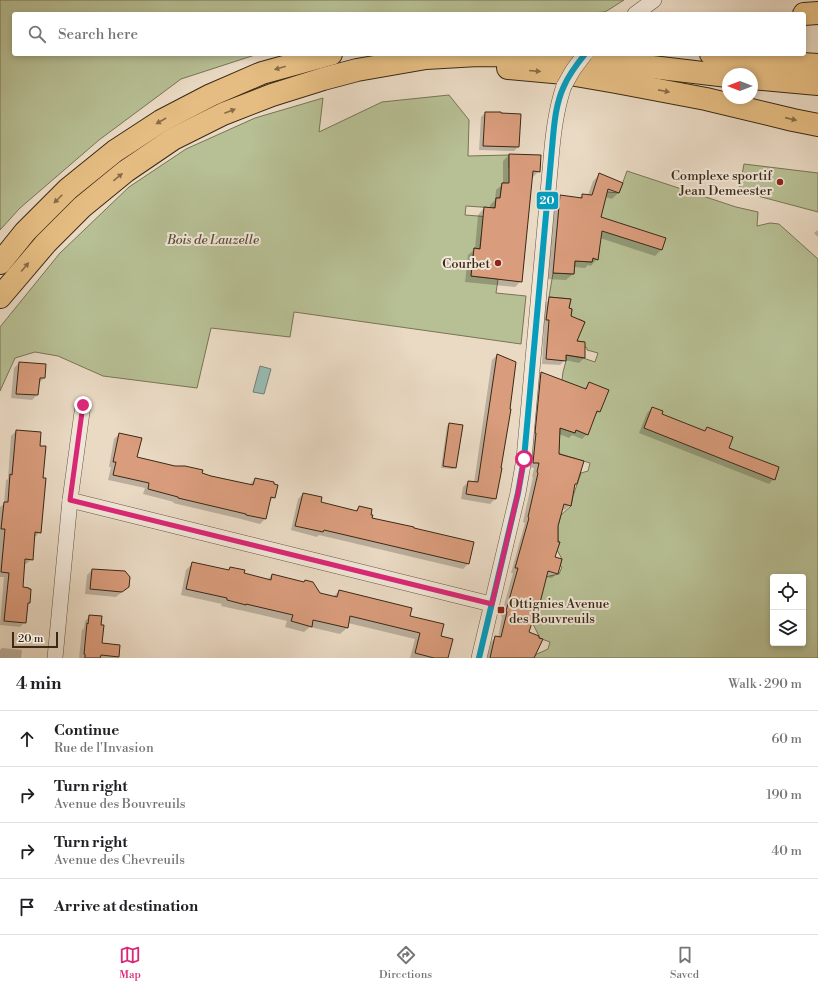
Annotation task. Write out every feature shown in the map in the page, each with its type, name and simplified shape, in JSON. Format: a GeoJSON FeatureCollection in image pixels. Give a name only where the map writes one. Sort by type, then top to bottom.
{"type":"FeatureCollection","features":[{"type":"Feature","properties":{"kind":"highway"},"geometry":{"type":"LineString","coordinates":[[806,14],[818,13]]}},
{"type":"Feature","properties":{"kind":"highway"},"geometry":{"type":"LineString","coordinates":[[0,263],[25,232],[68,189],[114,151],[161,121],[211,95],[262,73],[324,56]]}},
{"type":"Feature","properties":{"kind":"highway"},"geometry":{"type":"LineString","coordinates":[[0,297],[46,243],[82,207],[126,171],[173,139],[222,114],[272,95],[323,79],[357,70],[426,58],[461,56]]}},
{"type":"Feature","properties":{"kind":"highway"},"geometry":{"type":"LineString","coordinates":[[559,56],[722,75]]}},
{"type":"Feature","properties":{"kind":"highway"},"geometry":{"type":"LineString","coordinates":[[728,56],[818,65]]}},
{"type":"Feature","properties":{"kind":"highway"},"geometry":{"type":"LineString","coordinates":[[357,70],[446,66],[509,68],[564,73],[706,99],[818,125]]}},
{"type":"Feature","properties":{"kind":"highway"},"geometry":{"type":"LineString","coordinates":[[758,79],[818,84]]}},
{"type":"Feature","properties":{"kind":"street"},"geometry":{"type":"LineString","coordinates":[[638,12],[654,0]]}},
{"type":"Feature","properties":{"kind":"street"},"geometry":{"type":"LineString","coordinates":[[479,658],[518,493],[524,459],[556,113],[564,86],[584,56]]}},
{"type":"Feature","properties":{"kind":"street"},"geometry":{"type":"LineString","coordinates":[[55,658],[70,500],[83,405]]}},
{"type":"Feature","properties":{"kind":"street"},"geometry":{"type":"LineString","coordinates":[[70,500],[492,604]]}},
{"type":"Feature","properties":{"kind":"green space"},"geometry":{"type":"Polygon","coordinates":[[[0,0],[624,0],[605,12],[12,12],[12,56],[252,56],[181,79],[99,140],[20,208],[0,230],[0,0]]]}},
{"type":"Feature","properties":{"kind":"green space","name":"Bois de Lauzelle"},"geometry":{"type":"Polygon","coordinates":[[[449,95],[469,120],[468,156],[509,155],[512,184],[502,183],[500,198],[496,198],[495,208],[466,206],[465,215],[491,217],[494,238],[481,237],[480,249],[474,248],[471,276],[498,279],[496,293],[526,296],[521,344],[294,312],[290,337],[211,328],[197,388],[103,376],[58,356],[35,352],[15,358],[0,391],[0,327],[60,253],[129,187],[186,149],[255,118],[323,98],[319,132],[382,102],[449,95]]]}},
{"type":"Feature","properties":{"kind":"green space","name":"Complexe sportif Jean Demeester"},"geometry":{"type":"Polygon","coordinates":[[[744,164],[818,173],[818,212],[739,191],[744,164]]]}},
{"type":"Feature","properties":{"kind":"green space"},"geometry":{"type":"Polygon","coordinates":[[[627,171],[736,207],[758,212],[757,226],[770,223],[779,224],[818,259],[818,658],[534,658],[535,655],[548,649],[550,642],[539,638],[532,622],[537,606],[538,607],[545,577],[559,574],[562,567],[560,566],[562,559],[557,550],[560,542],[558,542],[558,526],[561,515],[571,506],[581,473],[588,471],[590,463],[554,452],[559,449],[560,428],[575,433],[576,430],[588,435],[560,397],[566,355],[595,362],[598,353],[587,350],[584,342],[577,341],[585,322],[579,319],[577,322],[571,319],[572,309],[569,308],[571,299],[549,297],[553,273],[574,274],[575,261],[592,262],[593,258],[598,260],[602,218],[597,191],[619,193],[627,171]]]}},
{"type":"Feature","properties":{"kind":"water"},"geometry":{"type":"Polygon","coordinates":[[[260,366],[271,369],[264,394],[253,392],[260,366]]]}},
{"type":"Feature","properties":{"kind":"building"},"geometry":{"type":"Polygon","coordinates":[[[485,112],[521,114],[519,147],[483,146],[485,112]]]}},
{"type":"Feature","properties":{"kind":"building"},"geometry":{"type":"Polygon","coordinates":[[[509,154],[541,155],[540,172],[533,171],[522,282],[471,276],[474,248],[480,249],[484,207],[495,208],[496,198],[500,198],[502,183],[509,183],[509,154]]]}},
{"type":"Feature","properties":{"kind":"building"},"geometry":{"type":"Polygon","coordinates":[[[599,173],[623,183],[619,193],[608,189],[601,217],[666,238],[662,250],[602,231],[598,260],[593,258],[592,262],[575,261],[574,274],[553,273],[560,195],[582,198],[582,194],[592,195],[599,173]]]}},
{"type":"Feature","properties":{"kind":"building"},"geometry":{"type":"Polygon","coordinates":[[[549,297],[571,299],[569,308],[572,309],[571,316],[585,322],[577,341],[585,342],[585,358],[566,355],[566,361],[546,359],[549,320],[546,320],[549,297]]]}},
{"type":"Feature","properties":{"kind":"building"},"geometry":{"type":"Polygon","coordinates":[[[497,354],[516,362],[511,409],[496,499],[466,494],[468,481],[478,482],[497,354]]]}},
{"type":"Feature","properties":{"kind":"building"},"geometry":{"type":"Polygon","coordinates":[[[19,362],[46,364],[45,378],[40,378],[38,395],[16,394],[19,362]]]}},
{"type":"Feature","properties":{"kind":"building"},"geometry":{"type":"Polygon","coordinates":[[[541,372],[586,389],[589,382],[609,390],[600,412],[597,411],[588,435],[576,430],[575,433],[560,428],[559,454],[584,461],[577,484],[575,484],[571,506],[564,504],[558,526],[558,542],[560,542],[555,557],[562,559],[558,574],[548,571],[539,607],[537,606],[529,632],[543,639],[534,658],[490,658],[495,636],[501,637],[506,611],[518,568],[515,568],[529,518],[538,473],[539,463],[533,463],[541,372]]]}},
{"type":"Feature","properties":{"kind":"building"},"geometry":{"type":"Polygon","coordinates":[[[652,407],[663,411],[662,414],[705,431],[707,427],[733,437],[729,448],[779,467],[775,480],[644,428],[652,407]]]}},
{"type":"Feature","properties":{"kind":"building"},"geometry":{"type":"Polygon","coordinates":[[[449,423],[463,425],[456,468],[443,466],[449,423]]]}},
{"type":"Feature","properties":{"kind":"building"},"geometry":{"type":"Polygon","coordinates":[[[16,430],[41,432],[40,446],[46,446],[43,478],[46,478],[41,533],[35,532],[33,560],[25,559],[23,587],[31,589],[26,623],[4,621],[9,573],[1,572],[5,529],[1,529],[4,502],[8,502],[16,430]]]}},
{"type":"Feature","properties":{"kind":"building"},"geometry":{"type":"Polygon","coordinates":[[[119,433],[142,438],[137,457],[175,466],[185,466],[203,470],[202,473],[211,476],[253,485],[255,478],[274,482],[274,484],[278,485],[275,498],[271,497],[266,519],[178,498],[148,489],[149,483],[113,475],[116,462],[113,462],[119,433]]]}},
{"type":"Feature","properties":{"kind":"building"},"geometry":{"type":"Polygon","coordinates":[[[303,493],[322,497],[321,502],[357,511],[359,506],[372,509],[372,518],[474,542],[469,564],[324,530],[323,532],[295,526],[303,493]]]}},
{"type":"Feature","properties":{"kind":"building"},"geometry":{"type":"Polygon","coordinates":[[[192,562],[229,570],[230,567],[245,570],[244,573],[271,580],[272,574],[304,582],[305,580],[313,582],[320,593],[337,597],[339,590],[412,608],[410,616],[444,624],[441,636],[453,639],[448,658],[434,658],[415,653],[420,633],[350,616],[348,628],[313,620],[312,627],[291,621],[293,615],[246,605],[227,600],[227,598],[186,589],[192,562]]]}},
{"type":"Feature","properties":{"kind":"building"},"geometry":{"type":"Polygon","coordinates":[[[92,569],[125,571],[130,577],[129,587],[122,592],[90,589],[92,569]]]}},
{"type":"Feature","properties":{"kind":"building"},"geometry":{"type":"Polygon","coordinates":[[[89,615],[102,616],[101,625],[104,625],[102,643],[120,645],[119,657],[101,655],[100,658],[85,658],[84,654],[89,615]]]}},
{"type":"Feature","properties":{"kind":"transit line","name":"20"},"geometry":{"type":"LineString","coordinates":[[479,658],[518,493],[524,459],[555,116],[561,93],[566,82],[573,69],[583,56]]}},
{"type":"Feature","properties":{"kind":"place","name":"Complexe sportif Jean Demeester"},"geometry":{"type":"Point","coordinates":[780,182]}},
{"type":"Feature","properties":{"kind":"place","name":"Courbet"},"geometry":{"type":"Point","coordinates":[498,263]}},
{"type":"Feature","properties":{"kind":"place","name":"Ottignies Avenue des Bouvreuils"},"geometry":{"type":"Point","coordinates":[501,610]}},
{"type":"Feature","properties":{"kind":"route"},"geometry":{"type":"LineString","coordinates":[[83,405],[70,500],[492,604],[518,493],[524,459]]}}]}
